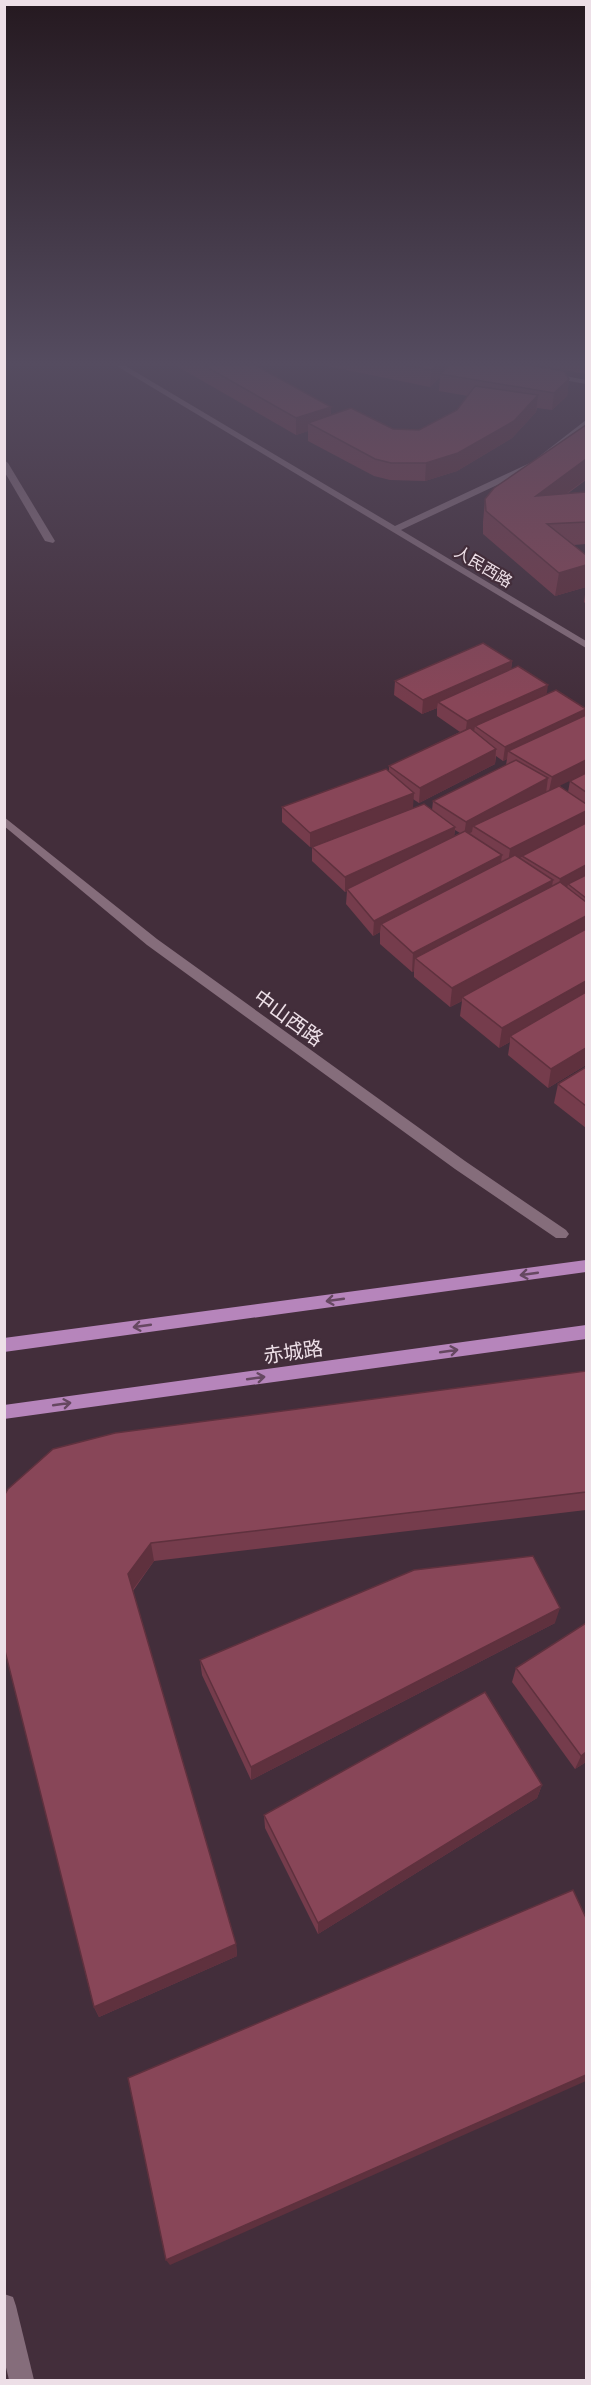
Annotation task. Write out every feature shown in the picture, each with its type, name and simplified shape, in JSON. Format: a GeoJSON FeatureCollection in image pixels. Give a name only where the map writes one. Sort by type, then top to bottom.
{"type":"FeatureCollection","features":[{"type":"Feature","properties":{"kind":"main road"},"geometry":{"type":"LineString","coordinates":[[11,476],[50,541]]}},
{"type":"Feature","properties":{"kind":"main road","name":"人民西路"},"geometry":{"type":"LineString","coordinates":[[304,476],[586,645]]}},
{"type":"Feature","properties":{"kind":"main road"},"geometry":{"type":"LineString","coordinates":[[394,530],[509,476]]}},
{"type":"Feature","properties":{"kind":"main road","name":"中山西路"},"geometry":{"type":"LineString","coordinates":[[4,820],[152,942],[460,1165],[561,1234]]}},
{"type":"Feature","properties":{"kind":"main road"},"geometry":{"type":"LineString","coordinates":[[4,1345],[586,1266]]}},
{"type":"Feature","properties":{"kind":"main road","name":"赤城路"},"geometry":{"type":"LineString","coordinates":[[4,1412],[586,1332]]}},
{"type":"Feature","properties":{"kind":"main road"},"geometry":{"type":"LineString","coordinates":[[4,2306],[22,2380]]}},
{"type":"Feature","properties":{"kind":"building"},"geometry":{"type":"Polygon","coordinates":[[[511,476],[563,476],[536,496],[586,492],[586,522],[547,524],[586,555],[586,565],[559,573],[486,511],[485,499],[494,488],[511,476]]]}},
{"type":"Feature","properties":{"kind":"building"},"geometry":{"type":"Polygon","coordinates":[[[483,643],[512,661],[423,700],[395,681],[483,643]]]}},
{"type":"Feature","properties":{"kind":"building"},"geometry":{"type":"Polygon","coordinates":[[[518,666],[548,685],[467,721],[438,702],[518,666]]]}},
{"type":"Feature","properties":{"kind":"building"},"geometry":{"type":"Polygon","coordinates":[[[556,690],[586,709],[505,747],[475,726],[556,690]]]}},
{"type":"Feature","properties":{"kind":"building"},"geometry":{"type":"Polygon","coordinates":[[[586,715],[586,760],[552,777],[508,751],[586,715]]]}},
{"type":"Feature","properties":{"kind":"building"},"geometry":{"type":"Polygon","coordinates":[[[470,728],[496,749],[420,788],[389,766],[470,728]]]}},
{"type":"Feature","properties":{"kind":"building"},"geometry":{"type":"Polygon","coordinates":[[[516,760],[548,778],[466,822],[433,801],[516,760]]]}},
{"type":"Feature","properties":{"kind":"building"},"geometry":{"type":"Polygon","coordinates":[[[386,769],[414,793],[310,833],[282,807],[386,769]]]}},
{"type":"Feature","properties":{"kind":"building"},"geometry":{"type":"Polygon","coordinates":[[[586,773],[586,792],[570,781],[586,773]]]}},
{"type":"Feature","properties":{"kind":"building"},"geometry":{"type":"Polygon","coordinates":[[[559,786],[586,804],[586,811],[510,849],[473,826],[559,786]]]}},
{"type":"Feature","properties":{"kind":"building"},"geometry":{"type":"Polygon","coordinates":[[[424,804],[455,827],[345,877],[312,847],[424,804]]]}},
{"type":"Feature","properties":{"kind":"building"},"geometry":{"type":"Polygon","coordinates":[[[586,823],[586,865],[560,879],[522,856],[586,823]]]}},
{"type":"Feature","properties":{"kind":"building"},"geometry":{"type":"Polygon","coordinates":[[[465,831],[502,855],[374,921],[347,889],[465,831]]]}},
{"type":"Feature","properties":{"kind":"building"},"geometry":{"type":"Polygon","coordinates":[[[515,855],[553,880],[413,953],[381,924],[515,855]]]}},
{"type":"Feature","properties":{"kind":"building"},"geometry":{"type":"Polygon","coordinates":[[[586,875],[586,898],[568,884],[586,875]]]}},
{"type":"Feature","properties":{"kind":"building"},"geometry":{"type":"Polygon","coordinates":[[[560,882],[586,902],[586,916],[452,988],[415,958],[560,882]]]}},
{"type":"Feature","properties":{"kind":"building"},"geometry":{"type":"Polygon","coordinates":[[[586,929],[586,981],[502,1028],[462,997],[586,929]]]}},
{"type":"Feature","properties":{"kind":"building"},"geometry":{"type":"Polygon","coordinates":[[[586,992],[586,1048],[551,1069],[510,1036],[586,992]]]}},
{"type":"Feature","properties":{"kind":"building"},"geometry":{"type":"Polygon","coordinates":[[[586,1067],[586,1106],[558,1084],[586,1067]]]}},
{"type":"Feature","properties":{"kind":"building"},"geometry":{"type":"Polygon","coordinates":[[[586,1371],[586,1492],[151,1543],[128,1574],[236,1944],[94,2007],[4,1647],[4,1496],[8,1489],[53,1449],[115,1433],[586,1371]]]}},
{"type":"Feature","properties":{"kind":"building"},"geometry":{"type":"Polygon","coordinates":[[[533,1556],[560,1608],[251,1767],[200,1660],[414,1570],[533,1556]]]}},
{"type":"Feature","properties":{"kind":"building"},"geometry":{"type":"Polygon","coordinates":[[[586,1623],[586,1752],[581,1756],[516,1668],[586,1623]]]}},
{"type":"Feature","properties":{"kind":"building"},"geometry":{"type":"Polygon","coordinates":[[[485,1692],[542,1785],[318,1923],[264,1815],[485,1692]]]}},
{"type":"Feature","properties":{"kind":"building"},"geometry":{"type":"Polygon","coordinates":[[[573,1890],[586,1918],[586,2075],[166,2260],[128,2078],[573,1890]]]}}]}
